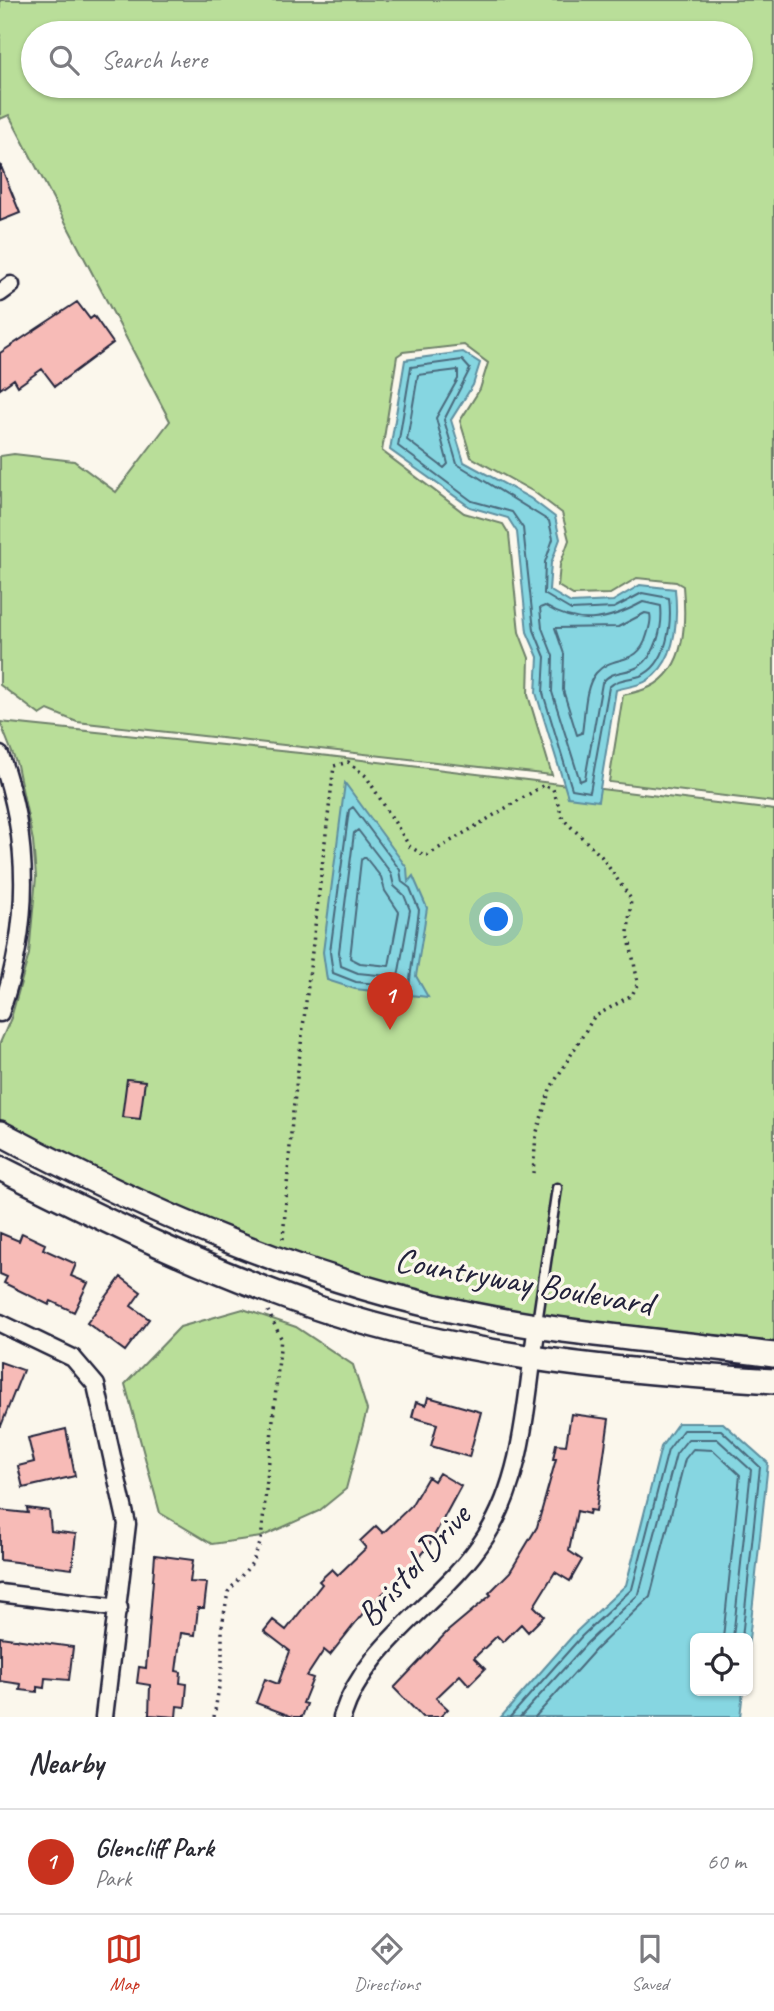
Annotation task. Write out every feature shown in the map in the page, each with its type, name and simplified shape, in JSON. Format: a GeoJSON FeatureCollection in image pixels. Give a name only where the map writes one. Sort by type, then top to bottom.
{"type":"FeatureCollection","features":[{"type":"Feature","properties":{"kind":"street"},"geometry":{"type":"LineString","coordinates":[[0,755],[14,804],[24,880],[17,955],[0,1013]]}},
{"type":"Feature","properties":{"kind":"street","name":"Countryway Boulevard"},"geometry":{"type":"LineString","coordinates":[[0,1133],[129,1199],[274,1260],[424,1304],[537,1326],[774,1355]]}},
{"type":"Feature","properties":{"kind":"street"},"geometry":{"type":"LineString","coordinates":[[0,1143],[102,1194],[129,1199]]}},
{"type":"Feature","properties":{"kind":"street","name":"Countryway Boulevard"},"geometry":{"type":"LineString","coordinates":[[0,1168],[159,1247],[269,1291],[415,1336],[532,1359],[691,1376],[774,1381]]}},
{"type":"Feature","properties":{"kind":"street"},"geometry":{"type":"LineString","coordinates":[[0,1323],[73,1358],[96,1385],[127,1524],[104,1717]]}},
{"type":"Feature","properties":{"kind":"street","name":"Bristol Drive"},"geometry":{"type":"LineString","coordinates":[[341,1717],[363,1670],[465,1566],[501,1511],[519,1449],[537,1326]]}},
{"type":"Feature","properties":{"kind":"street"},"geometry":{"type":"LineString","coordinates":[[0,1593],[119,1608]]}},
{"type":"Feature","properties":{"kind":"lane"},"geometry":{"type":"LineString","coordinates":[[537,1326],[557,1188]]}},
{"type":"Feature","properties":{"kind":"path"},"geometry":{"type":"LineString","coordinates":[[274,1260],[285,1234],[292,1120],[334,766],[348,762],[366,776],[410,847],[426,856],[544,785],[553,789],[562,820],[601,856],[631,899],[628,933],[638,983],[632,995],[594,1017],[550,1089],[536,1135],[533,1173]]}},
{"type":"Feature","properties":{"kind":"path"},"geometry":{"type":"LineString","coordinates":[[214,1717],[222,1669],[222,1626],[229,1592],[252,1563],[261,1541],[281,1338],[268,1311],[269,1291]]}},
{"type":"Feature","properties":{"kind":"green space"},"geometry":{"type":"Polygon","coordinates":[[[0,0],[774,0],[774,802],[609,782],[623,695],[647,688],[662,679],[677,656],[684,628],[683,586],[676,582],[637,578],[610,594],[573,595],[558,586],[560,565],[569,540],[562,513],[534,492],[471,457],[460,421],[480,389],[488,363],[464,345],[403,352],[397,356],[382,451],[464,513],[503,524],[509,534],[519,632],[529,658],[528,695],[552,775],[77,722],[48,710],[40,715],[0,685],[0,456],[14,454],[74,461],[116,492],[170,421],[9,115],[0,119],[0,0]]]}},
{"type":"Feature","properties":{"kind":"green space"},"geometry":{"type":"Polygon","coordinates":[[[0,722],[329,756],[774,810],[774,1347],[540,1317],[402,1289],[298,1257],[247,1237],[0,1125],[0,1043],[11,1018],[29,954],[36,877],[33,841],[17,765],[0,722]]]}},
{"type":"Feature","properties":{"kind":"green space"},"geometry":{"type":"Polygon","coordinates":[[[243,1309],[296,1327],[353,1365],[367,1410],[346,1489],[319,1511],[261,1537],[212,1544],[160,1513],[125,1384],[180,1327],[243,1309]]]}},
{"type":"Feature","properties":{"kind":"water"},"geometry":{"type":"Polygon","coordinates":[[[463,352],[480,363],[473,385],[451,420],[464,462],[530,498],[555,517],[560,539],[551,563],[549,590],[571,603],[613,601],[640,585],[675,589],[674,639],[665,662],[658,672],[645,682],[616,690],[598,801],[568,797],[536,693],[538,657],[527,632],[517,532],[508,518],[470,507],[390,450],[405,360],[463,352]]]}},
{"type":"Feature","properties":{"kind":"water"},"geometry":{"type":"Polygon","coordinates":[[[345,783],[407,868],[408,882],[413,876],[427,908],[416,976],[428,997],[355,989],[327,980],[323,952],[345,783]]]}},
{"type":"Feature","properties":{"kind":"water"},"geometry":{"type":"Polygon","coordinates":[[[678,1423],[723,1423],[768,1463],[750,1633],[690,1633],[690,1696],[742,1696],[740,1717],[501,1717],[577,1631],[626,1585],[661,1447],[678,1423]]]}},
{"type":"Feature","properties":{"kind":"building"},"geometry":{"type":"Polygon","coordinates":[[[0,164],[20,213],[0,221],[0,164]]]}},
{"type":"Feature","properties":{"kind":"building"},"geometry":{"type":"Polygon","coordinates":[[[77,302],[90,319],[94,316],[113,343],[55,386],[42,369],[18,386],[14,379],[0,389],[0,353],[77,302]]]}},
{"type":"Feature","properties":{"kind":"building"},"geometry":{"type":"Polygon","coordinates":[[[127,1079],[145,1081],[140,1119],[122,1117],[127,1079]]]}},
{"type":"Feature","properties":{"kind":"building"},"geometry":{"type":"Polygon","coordinates":[[[0,1233],[19,1241],[22,1233],[45,1244],[43,1249],[76,1264],[71,1276],[88,1283],[74,1312],[51,1301],[49,1305],[4,1283],[7,1277],[0,1274],[0,1233]]]}},
{"type":"Feature","properties":{"kind":"building"},"geometry":{"type":"Polygon","coordinates":[[[121,1277],[141,1292],[131,1306],[149,1319],[125,1351],[87,1323],[121,1277]]]}},
{"type":"Feature","properties":{"kind":"building"},"geometry":{"type":"Polygon","coordinates":[[[0,1362],[23,1370],[1,1426],[0,1426],[0,1362]]]}},
{"type":"Feature","properties":{"kind":"building"},"geometry":{"type":"Polygon","coordinates":[[[428,1397],[481,1412],[469,1457],[431,1446],[437,1424],[412,1417],[416,1402],[426,1405],[428,1397]]]}},
{"type":"Feature","properties":{"kind":"building"},"geometry":{"type":"Polygon","coordinates":[[[571,1414],[609,1419],[596,1511],[590,1510],[589,1514],[577,1511],[569,1551],[582,1560],[570,1581],[555,1572],[534,1606],[544,1616],[528,1632],[521,1624],[503,1642],[497,1636],[474,1658],[485,1669],[469,1685],[460,1675],[436,1698],[448,1709],[440,1717],[422,1717],[394,1688],[448,1631],[491,1595],[489,1593],[510,1572],[537,1527],[556,1459],[553,1459],[556,1444],[566,1445],[571,1414]]]}},
{"type":"Feature","properties":{"kind":"building"},"geometry":{"type":"Polygon","coordinates":[[[66,1429],[75,1476],[23,1488],[18,1466],[34,1462],[28,1438],[66,1429]]]}},
{"type":"Feature","properties":{"kind":"building"},"geometry":{"type":"Polygon","coordinates":[[[439,1473],[461,1486],[428,1547],[409,1570],[368,1607],[330,1655],[324,1650],[307,1676],[313,1678],[303,1703],[307,1704],[302,1717],[293,1717],[256,1703],[265,1679],[278,1684],[290,1651],[264,1631],[273,1620],[286,1630],[322,1584],[319,1581],[332,1569],[338,1575],[366,1548],[360,1541],[376,1526],[383,1533],[411,1506],[428,1477],[434,1481],[439,1473]]]}},
{"type":"Feature","properties":{"kind":"building"},"geometry":{"type":"Polygon","coordinates":[[[27,1508],[49,1511],[51,1531],[76,1534],[72,1569],[0,1560],[0,1510],[28,1513],[27,1508]]]}},
{"type":"Feature","properties":{"kind":"building"},"geometry":{"type":"Polygon","coordinates":[[[155,1555],[193,1560],[190,1582],[207,1583],[204,1608],[198,1608],[195,1635],[181,1633],[176,1671],[181,1672],[180,1683],[187,1684],[185,1707],[177,1706],[176,1717],[149,1715],[150,1685],[137,1683],[139,1667],[146,1668],[155,1555]]]}},
{"type":"Feature","properties":{"kind":"building"},"geometry":{"type":"Polygon","coordinates":[[[0,1637],[73,1647],[69,1680],[45,1678],[44,1688],[37,1687],[37,1692],[20,1690],[21,1684],[0,1681],[0,1637]]]}},
{"type":"Feature","properties":{"kind":"place","name":"Glencliff Park"},"geometry":{"type":"Point","coordinates":[390,1030]}}]}
